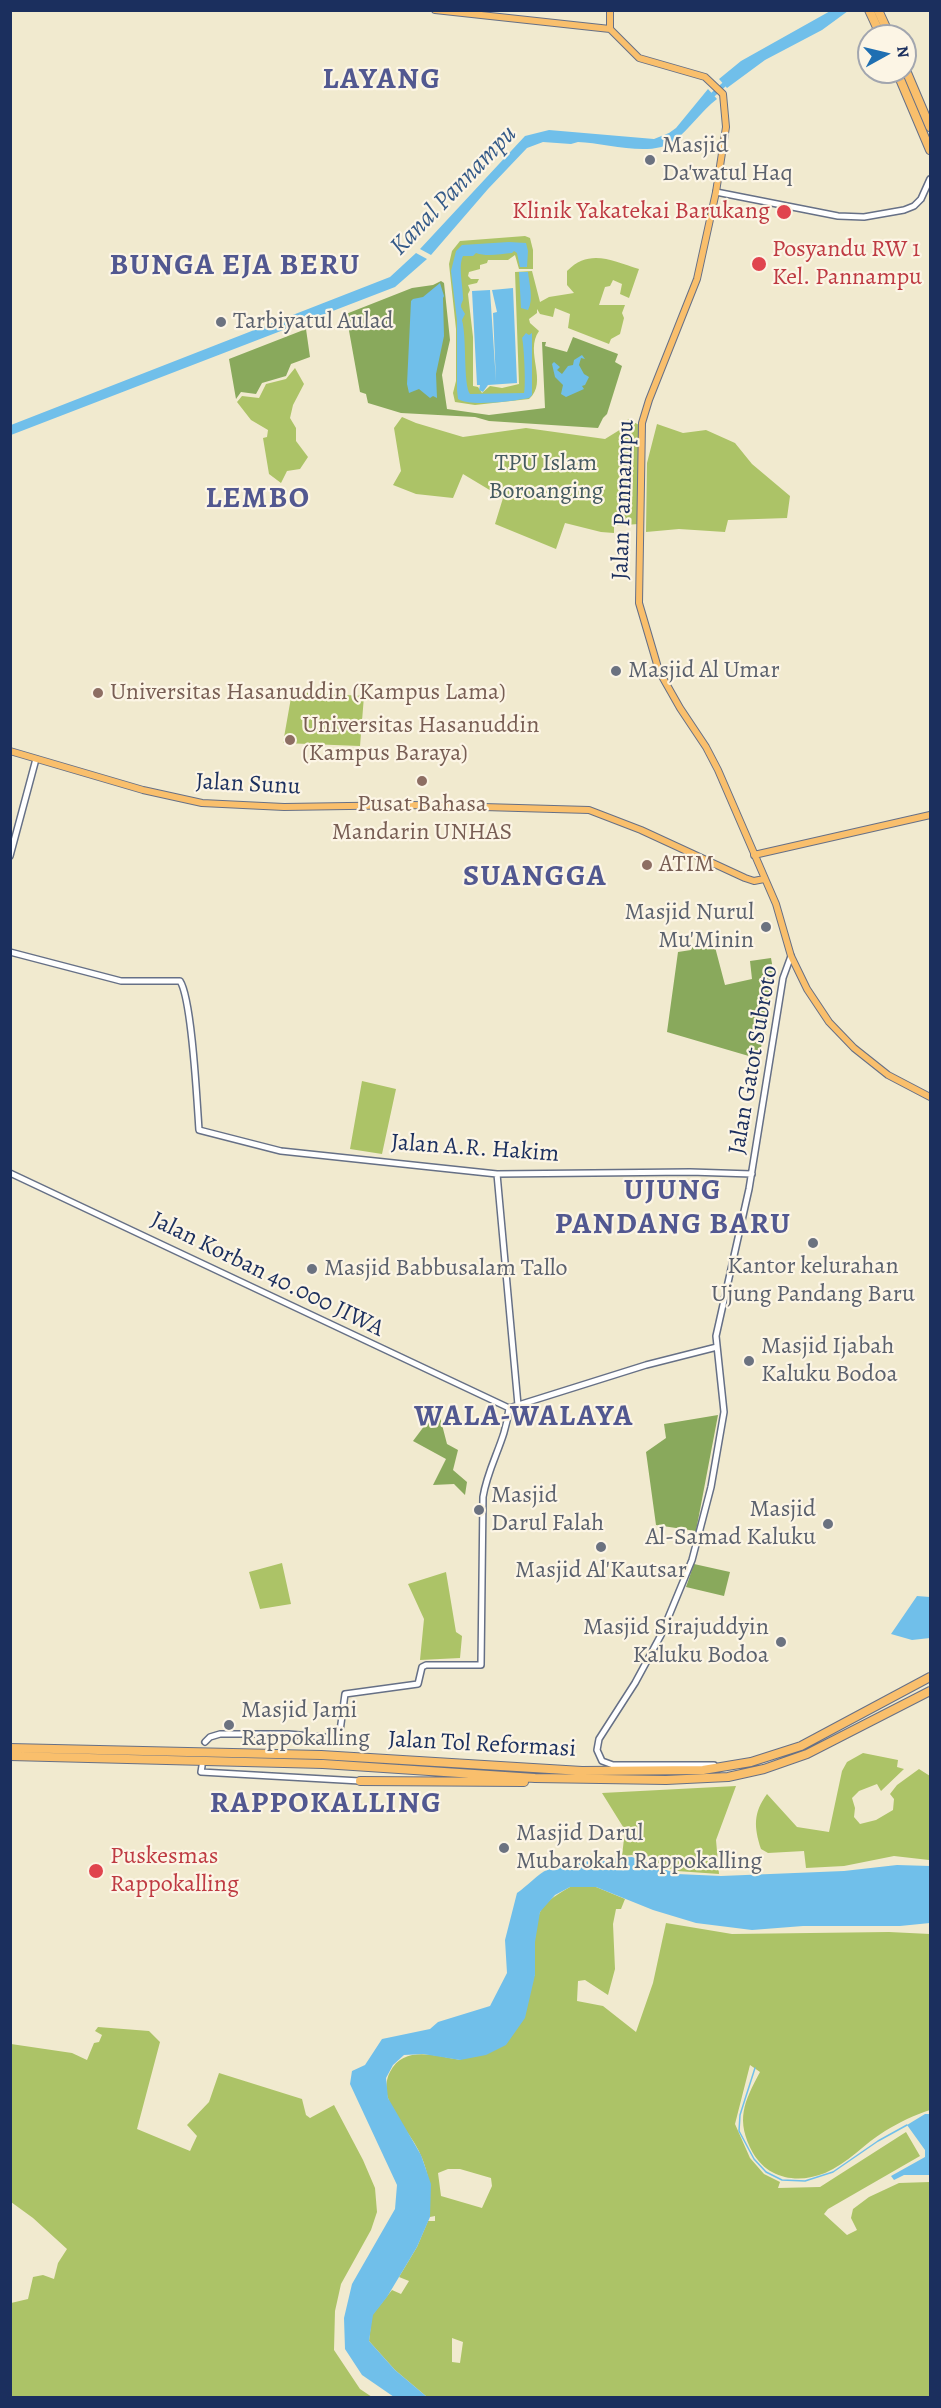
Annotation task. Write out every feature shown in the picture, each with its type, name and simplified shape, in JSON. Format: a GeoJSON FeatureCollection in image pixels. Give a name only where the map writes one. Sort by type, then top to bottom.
{"type":"FeatureCollection","features":[{"type":"Feature","properties":{"kind":"highway"},"geometry":{"type":"LineString","coordinates":[[869,10],[875,24]]}},
{"type":"Feature","properties":{"kind":"highway"},"geometry":{"type":"LineString","coordinates":[[878,10],[884,24]]}},
{"type":"Feature","properties":{"kind":"highway"},"geometry":{"type":"LineString","coordinates":[[902,84],[930,149]]}},
{"type":"Feature","properties":{"kind":"highway"},"geometry":{"type":"LineString","coordinates":[[912,84],[930,127]]}},
{"type":"Feature","properties":{"kind":"highway","name":"Jalan Tol Reformasi"},"geometry":{"type":"LineString","coordinates":[[10,1748],[321,1755],[582,1771],[662,1772],[723,1768],[770,1757],[801,1746],[930,1677]]}},
{"type":"Feature","properties":{"kind":"highway","name":"Jalan Tol Reformasi"},"geometry":{"type":"LineString","coordinates":[[10,1756],[300,1763],[535,1778],[666,1780],[748,1773],[807,1754],[930,1691]]}},
{"type":"Feature","properties":{"kind":"highway"},"geometry":{"type":"LineString","coordinates":[[360,1781],[557,1782],[579,1779]]}},
{"type":"Feature","properties":{"kind":"main road"},"geometry":{"type":"LineString","coordinates":[[435,10],[610,29],[610,10]]}},
{"type":"Feature","properties":{"kind":"main road","name":"Jalan Pannampu"},"geometry":{"type":"LineString","coordinates":[[610,29],[639,58],[705,77],[717,88],[725,101],[726,127],[716,192],[695,287],[649,400],[642,423],[639,603],[659,671],[706,747],[776,904],[791,956],[807,989],[829,1022],[845,1039],[888,1075],[930,1097]]}},
{"type":"Feature","properties":{"kind":"main road","name":"Jalan Sunu"},"geometry":{"type":"LineString","coordinates":[[10,751],[143,790],[202,803],[284,807],[413,805],[584,809],[641,830],[745,878],[754,881],[763,876]]}},
{"type":"Feature","properties":{"kind":"main road"},"geometry":{"type":"LineString","coordinates":[[754,855],[930,815]]}},
{"type":"Feature","properties":{"kind":"street"},"geometry":{"type":"LineString","coordinates":[[716,192],[838,216],[864,217],[914,206],[921,199],[930,179]]}},
{"type":"Feature","properties":{"kind":"street"},"geometry":{"type":"LineString","coordinates":[[10,856],[36,759]]}},
{"type":"Feature","properties":{"kind":"street","name":"Jalan A.R. Hakim"},"geometry":{"type":"LineString","coordinates":[[10,952],[121,981],[180,981],[184,987],[188,1008],[199,1130],[281,1151],[497,1174],[690,1172],[752,1174]]}},
{"type":"Feature","properties":{"kind":"street","name":"Jalan Gatot Subroto"},"geometry":{"type":"LineString","coordinates":[[723,1768],[715,1765],[613,1766],[602,1761],[597,1746],[602,1732],[651,1657],[692,1560],[711,1487],[723,1420],[722,1379],[716,1336],[752,1174],[783,978],[791,956]]}},
{"type":"Feature","properties":{"kind":"street","name":"Jalan Korban 40.000 JIWA"},"geometry":{"type":"LineString","coordinates":[[10,1173],[509,1408]]}},
{"type":"Feature","properties":{"kind":"street"},"geometry":{"type":"LineString","coordinates":[[497,1174],[518,1405]]}},
{"type":"Feature","properties":{"kind":"street"},"geometry":{"type":"LineString","coordinates":[[206,1742],[210,1737],[220,1734],[292,1734],[335,1738],[340,1731],[345,1694],[418,1684],[422,1667],[426,1665],[481,1665],[483,1497],[487,1480],[504,1439],[509,1408],[651,1364],[717,1347]]}},
{"type":"Feature","properties":{"kind":"street"},"geometry":{"type":"LineString","coordinates":[[202,1766],[201,1772],[360,1781]]}},
{"type":"Feature","properties":{"kind":"green space"},"geometry":{"type":"Polygon","coordinates":[[[525,236],[530,238],[533,250],[533,269],[519,269],[515,255],[508,260],[488,260],[487,263],[480,265],[480,269],[469,272],[468,276],[471,279],[479,279],[477,283],[468,285],[473,337],[473,386],[478,387],[482,393],[490,386],[502,388],[519,384],[515,272],[532,271],[540,302],[549,297],[574,293],[567,285],[567,271],[584,260],[602,258],[639,269],[629,298],[620,294],[622,284],[613,280],[610,286],[605,287],[599,305],[625,305],[620,334],[611,339],[609,344],[568,328],[570,314],[555,308],[553,317],[540,314],[537,309],[537,313],[529,319],[539,331],[534,348],[537,384],[535,392],[529,399],[475,405],[455,402],[453,393],[456,381],[456,329],[449,264],[452,251],[460,241],[525,236]]]}},
{"type":"Feature","properties":{"kind":"green space"},"geometry":{"type":"Polygon","coordinates":[[[441,281],[444,283],[450,340],[442,375],[447,409],[489,415],[545,408],[542,342],[546,342],[545,346],[567,352],[573,337],[618,354],[615,362],[622,366],[607,414],[598,428],[401,413],[368,403],[366,394],[360,392],[346,314],[412,288],[433,285],[441,281]]]}},
{"type":"Feature","properties":{"kind":"green space"},"geometry":{"type":"Polygon","coordinates":[[[306,329],[310,357],[291,364],[286,376],[262,383],[256,394],[241,392],[236,399],[229,359],[306,329]]]}},
{"type":"Feature","properties":{"kind":"green space"},"geometry":{"type":"Polygon","coordinates":[[[295,368],[304,384],[293,405],[290,418],[296,428],[296,441],[308,457],[300,469],[287,471],[281,483],[269,474],[263,438],[267,437],[268,430],[251,420],[237,402],[242,396],[259,398],[266,384],[286,379],[295,368]]]}},
{"type":"Feature","properties":{"kind":"green space","name":"TPU Islam Boroanging"},"geometry":{"type":"Polygon","coordinates":[[[402,417],[463,437],[526,428],[605,439],[626,426],[628,419],[639,425],[638,524],[614,526],[614,533],[565,523],[556,549],[495,524],[503,498],[463,474],[453,498],[416,494],[393,485],[401,471],[394,428],[402,417]]]}},
{"type":"Feature","properties":{"kind":"green space","name":"TPU Islam Boroanging"},"geometry":{"type":"Polygon","coordinates":[[[657,424],[683,433],[706,430],[735,443],[752,464],[790,496],[787,518],[728,520],[725,532],[679,529],[646,532],[647,463],[657,424]]]}},
{"type":"Feature","properties":{"kind":"green space"},"geometry":{"type":"Polygon","coordinates":[[[292,692],[364,696],[360,746],[283,743],[292,692]]]}},
{"type":"Feature","properties":{"kind":"green space"},"geometry":{"type":"Polygon","coordinates":[[[698,938],[715,947],[725,985],[752,979],[750,961],[771,958],[774,975],[759,1059],[667,1032],[678,952],[691,950],[698,938]]]}},
{"type":"Feature","properties":{"kind":"green space"},"geometry":{"type":"Polygon","coordinates":[[[362,1081],[396,1089],[382,1154],[350,1149],[362,1081]]]}},
{"type":"Feature","properties":{"kind":"green space"},"geometry":{"type":"Polygon","coordinates":[[[427,1412],[440,1417],[447,1444],[458,1450],[453,1470],[467,1482],[465,1495],[454,1484],[433,1485],[446,1459],[413,1441],[425,1425],[427,1412]]]}},
{"type":"Feature","properties":{"kind":"green space"},"geometry":{"type":"Polygon","coordinates":[[[718,1415],[696,1531],[656,1525],[646,1452],[666,1438],[664,1424],[718,1415]]]}},
{"type":"Feature","properties":{"kind":"green space"},"geometry":{"type":"Polygon","coordinates":[[[282,1563],[291,1604],[260,1609],[249,1572],[282,1563]]]}},
{"type":"Feature","properties":{"kind":"green space"},"geometry":{"type":"Polygon","coordinates":[[[694,1564],[730,1572],[724,1596],[686,1587],[694,1564]]]}},
{"type":"Feature","properties":{"kind":"green space"},"geometry":{"type":"Polygon","coordinates":[[[446,1572],[456,1632],[462,1636],[460,1658],[420,1660],[424,1619],[408,1584],[446,1572]]]}},
{"type":"Feature","properties":{"kind":"green space"},"geometry":{"type":"Polygon","coordinates":[[[863,1753],[898,1760],[897,1767],[904,1769],[881,1791],[877,1784],[859,1791],[852,1798],[855,1808],[854,1817],[860,1824],[876,1820],[893,1810],[894,1799],[890,1794],[897,1785],[919,1769],[930,1776],[929,1860],[894,1856],[844,1866],[806,1868],[804,1851],[768,1853],[761,1849],[756,1820],[759,1808],[767,1794],[797,1827],[829,1832],[842,1771],[847,1762],[863,1753]]]}},
{"type":"Feature","properties":{"kind":"green space"},"geometry":{"type":"Polygon","coordinates":[[[736,1786],[716,1840],[719,1874],[677,1871],[632,1855],[622,1856],[625,1830],[602,1793],[736,1786]]]}},
{"type":"Feature","properties":{"kind":"green space"},"geometry":{"type":"Polygon","coordinates":[[[570,1887],[596,1887],[625,1899],[621,1909],[616,1909],[613,1924],[615,1969],[608,1995],[585,1980],[578,1981],[577,2001],[603,2006],[636,2032],[653,1983],[666,1923],[732,1934],[889,1932],[930,1934],[930,2110],[885,2131],[833,2169],[804,2178],[784,2177],[767,2169],[759,2162],[747,2141],[743,2121],[744,2111],[760,2072],[750,2065],[735,2124],[750,2158],[764,2174],[780,2182],[778,2188],[820,2187],[906,2132],[920,2156],[828,2209],[824,2214],[847,2235],[857,2230],[851,2218],[853,2209],[869,2197],[899,2183],[930,2182],[930,2397],[427,2397],[395,2370],[369,2341],[372,2315],[392,2290],[401,2294],[409,2281],[399,2277],[417,2247],[428,2221],[435,2221],[435,2216],[430,2217],[430,2194],[422,2158],[388,2098],[386,2088],[389,2075],[396,2064],[412,2055],[431,2055],[460,2060],[535,1975],[535,1934],[540,1912],[549,1900],[570,1887]],[[448,2169],[438,2173],[441,2196],[482,2208],[492,2186],[491,2178],[460,2169],[448,2169]],[[452,2338],[452,2362],[460,2363],[463,2342],[452,2338]]]}},
{"type":"Feature","properties":{"kind":"green space"},"geometry":{"type":"Polygon","coordinates":[[[98,2027],[149,2031],[160,2042],[137,2129],[190,2151],[197,2136],[187,2125],[209,2102],[219,2073],[302,2099],[306,2115],[310,2118],[334,2105],[375,2188],[377,2212],[371,2230],[341,2284],[335,2311],[334,2350],[360,2389],[372,2397],[11,2397],[11,2303],[28,2299],[33,2277],[43,2275],[54,2279],[58,2263],[67,2249],[33,2218],[11,2202],[11,2044],[72,2053],[87,2060],[94,2043],[99,2042],[102,2035],[95,2031],[98,2027]]]}},
{"type":"Feature","properties":{"kind":"water"},"geometry":{"type":"Polygon","coordinates":[[[832,10],[848,11],[822,30],[765,60],[727,88],[719,79],[741,61],[832,10]]]}},
{"type":"Feature","properties":{"kind":"water"},"geometry":{"type":"Polygon","coordinates":[[[708,89],[717,99],[680,136],[665,146],[641,149],[578,142],[571,144],[543,142],[527,148],[431,255],[420,249],[525,136],[549,130],[654,139],[676,128],[708,89]]]}},
{"type":"Feature","properties":{"kind":"water"},"geometry":{"type":"Polygon","coordinates":[[[526,243],[527,267],[520,267],[517,253],[514,251],[494,255],[476,253],[473,256],[463,256],[461,308],[465,314],[462,320],[466,381],[470,394],[524,393],[522,338],[526,333],[529,335],[532,333],[532,395],[529,398],[503,402],[464,401],[458,399],[457,390],[457,321],[451,271],[456,251],[462,245],[526,243]]]}},
{"type":"Feature","properties":{"kind":"water"},"geometry":{"type":"Polygon","coordinates":[[[416,253],[427,259],[395,287],[11,435],[11,425],[390,277],[416,253]]]}},
{"type":"Feature","properties":{"kind":"water"},"geometry":{"type":"Polygon","coordinates":[[[519,272],[528,272],[531,296],[528,310],[521,308],[519,272]]]}},
{"type":"Feature","properties":{"kind":"water"},"geometry":{"type":"Polygon","coordinates":[[[440,283],[444,296],[444,336],[436,374],[437,398],[433,396],[430,398],[419,389],[409,393],[407,384],[411,301],[423,297],[440,283]]]}},
{"type":"Feature","properties":{"kind":"water"},"geometry":{"type":"Polygon","coordinates":[[[513,288],[517,383],[488,385],[483,392],[479,390],[480,385],[477,385],[472,291],[490,290],[496,382],[493,313],[497,312],[492,290],[513,288]]]}},
{"type":"Feature","properties":{"kind":"water"},"geometry":{"type":"Polygon","coordinates":[[[582,355],[585,359],[581,358],[579,365],[584,374],[589,377],[582,386],[584,389],[566,397],[561,394],[563,385],[555,377],[552,364],[554,362],[560,367],[557,370],[562,374],[568,366],[573,365],[574,360],[582,355]]]}},
{"type":"Feature","properties":{"kind":"water"},"geometry":{"type":"Polygon","coordinates":[[[917,1596],[930,1597],[930,1638],[912,1640],[891,1634],[917,1596]]]}},
{"type":"Feature","properties":{"kind":"water"},"geometry":{"type":"Polygon","coordinates":[[[632,1857],[677,1874],[721,1876],[844,1871],[897,1865],[930,1866],[930,1923],[900,1926],[803,1926],[752,1930],[696,1923],[653,1910],[596,1887],[570,1887],[555,1895],[540,1912],[535,1942],[535,1975],[525,2018],[506,2045],[486,2055],[460,2060],[423,2054],[404,2055],[393,2065],[386,2078],[388,2098],[421,2155],[431,2184],[430,2217],[417,2247],[387,2297],[373,2315],[369,2341],[395,2370],[427,2397],[394,2397],[362,2375],[345,2349],[344,2318],[352,2284],[395,2209],[397,2185],[350,2084],[352,2071],[365,2065],[382,2039],[430,2029],[438,2022],[490,2006],[507,1973],[505,1940],[517,1893],[540,1874],[564,1865],[632,1857]]]}},
{"type":"Feature","properties":{"kind":"water"},"geometry":{"type":"Polygon","coordinates":[[[925,2114],[930,2114],[930,2175],[904,2175],[894,2180],[891,2176],[925,2157],[925,2150],[907,2125],[925,2114]]]}},
{"type":"Feature","properties":{"kind":"waterway","name":"Kanal Pannampu"},"geometry":{"type":"LineString","coordinates":[[708,99],[728,81]]}},
{"type":"Feature","properties":{"kind":"waterway"},"geometry":{"type":"LineString","coordinates":[[755,2068],[740,2115],[739,2131],[754,2159],[766,2172],[782,2180],[805,2181],[833,2172],[878,2141],[907,2125]]}},
{"type":"Feature","properties":{"kind":"place","name":"Masjid Da'watul Haq"},"geometry":{"type":"Point","coordinates":[650,160]}},
{"type":"Feature","properties":{"kind":"place","name":"Klinik Yakatekai Barukang"},"geometry":{"type":"Point","coordinates":[784,212]}},
{"type":"Feature","properties":{"kind":"place","name":"Posyandu RW 1 Kel. Pannampu"},"geometry":{"type":"Point","coordinates":[759,264]}},
{"type":"Feature","properties":{"kind":"place","name":"Tarbiyatul Aulad"},"geometry":{"type":"Point","coordinates":[221,322]}},
{"type":"Feature","properties":{"kind":"place","name":"Masjid Al Umar"},"geometry":{"type":"Point","coordinates":[616,671]}},
{"type":"Feature","properties":{"kind":"place","name":"Universitas Hasanuddin (Kampus Lama)"},"geometry":{"type":"Point","coordinates":[98,693]}},
{"type":"Feature","properties":{"kind":"place","name":"Universitas Hasanuddin (Kampus Baraya)"},"geometry":{"type":"Point","coordinates":[290,740]}},
{"type":"Feature","properties":{"kind":"place","name":"Pusat Bahasa Mandarin UNHAS"},"geometry":{"type":"Point","coordinates":[422,781]}},
{"type":"Feature","properties":{"kind":"place","name":"ATIM"},"geometry":{"type":"Point","coordinates":[647,865]}},
{"type":"Feature","properties":{"kind":"place","name":"Masjid Nurul Mu'Minin"},"geometry":{"type":"Point","coordinates":[766,927]}},
{"type":"Feature","properties":{"kind":"place","name":"Kantor kelurahan Ujung Pandang Baru"},"geometry":{"type":"Point","coordinates":[813,1243]}},
{"type":"Feature","properties":{"kind":"place","name":"Masjid Babbusalam Tallo"},"geometry":{"type":"Point","coordinates":[312,1269]}},
{"type":"Feature","properties":{"kind":"place","name":"Masjid Ijabah Kaluku Bodoa"},"geometry":{"type":"Point","coordinates":[749,1361]}},
{"type":"Feature","properties":{"kind":"place","name":"Masjid Darul Falah"},"geometry":{"type":"Point","coordinates":[479,1510]}},
{"type":"Feature","properties":{"kind":"place","name":"Masjid Al-Samad Kaluku"},"geometry":{"type":"Point","coordinates":[828,1524]}},
{"type":"Feature","properties":{"kind":"place","name":"Masjid Al'Kautsar"},"geometry":{"type":"Point","coordinates":[601,1547]}},
{"type":"Feature","properties":{"kind":"place","name":"Masjid Sirajuddyin Kaluku Bodoa"},"geometry":{"type":"Point","coordinates":[781,1642]}},
{"type":"Feature","properties":{"kind":"place","name":"Masjid Jami Rappokalling"},"geometry":{"type":"Point","coordinates":[229,1725]}},
{"type":"Feature","properties":{"kind":"place","name":"Masjid Darul Mubarokah Rappokalling"},"geometry":{"type":"Point","coordinates":[504,1848]}},
{"type":"Feature","properties":{"kind":"place","name":"Puskesmas Rappokalling"},"geometry":{"type":"Point","coordinates":[96,1871]}},
{"type":"Feature","properties":{"kind":"district","name":"LAYANG"},"geometry":{"type":"Point","coordinates":[382,81]}},
{"type":"Feature","properties":{"kind":"district","name":"BUNGA EJA BERU"},"geometry":{"type":"Point","coordinates":[235,267]}},
{"type":"Feature","properties":{"kind":"district","name":"LEMBO"},"geometry":{"type":"Point","coordinates":[258,500]}},
{"type":"Feature","properties":{"kind":"district","name":"SUANGGA"},"geometry":{"type":"Point","coordinates":[535,878]}},
{"type":"Feature","properties":{"kind":"district","name":"UJUNG PANDANG BARU"},"geometry":{"type":"Point","coordinates":[673,1209]}},
{"type":"Feature","properties":{"kind":"district","name":"WALA-WALAYA"},"geometry":{"type":"Point","coordinates":[524,1418]}},
{"type":"Feature","properties":{"kind":"district","name":"RAPPOKALLING"},"geometry":{"type":"Point","coordinates":[326,1805]}}]}
